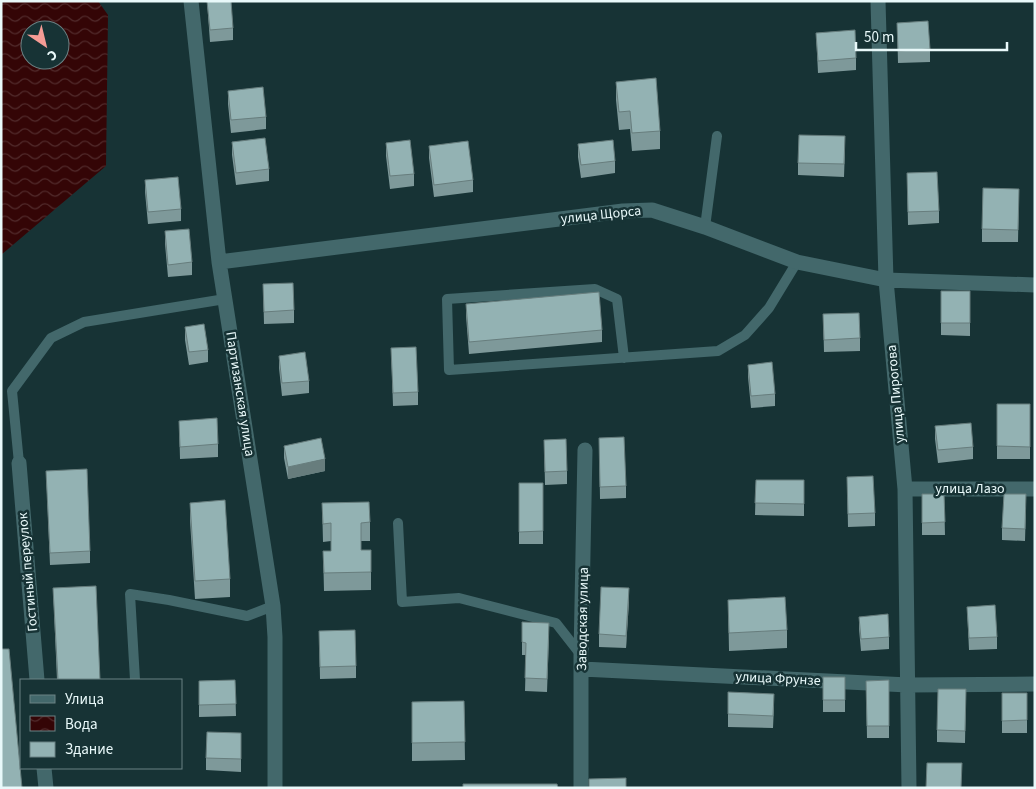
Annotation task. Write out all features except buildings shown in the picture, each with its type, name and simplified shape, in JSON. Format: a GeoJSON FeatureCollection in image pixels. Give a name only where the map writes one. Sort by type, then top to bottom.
{"type":"FeatureCollection","features":[{"type":"Feature","properties":{"kind":"street","name":"Партизанская улица"},"geometry":{"type":"LineString","coordinates":[[191,1],[219,262],[273,606],[275,637],[275,788]]}},
{"type":"Feature","properties":{"kind":"street","name":"улица Пирогова"},"geometry":{"type":"LineString","coordinates":[[878,1],[886,280],[905,489],[909,788]]}},
{"type":"Feature","properties":{"kind":"street","name":"улица Щорса"},"geometry":{"type":"LineString","coordinates":[[219,262],[623,211],[652,210],[705,227],[797,262],[886,280],[1035,285]]}},
{"type":"Feature","properties":{"kind":"street","name":"Заводская улица"},"geometry":{"type":"LineString","coordinates":[[581,788],[586,450]]}},
{"type":"Feature","properties":{"kind":"street","name":"Гостиный переулок"},"geometry":{"type":"LineString","coordinates":[[19,463],[37,679]]}},
{"type":"Feature","properties":{"kind":"street","name":"улица Лазо"},"geometry":{"type":"LineString","coordinates":[[905,489],[1035,489]]}},
{"type":"Feature","properties":{"kind":"street","name":"улица Фрунзе"},"geometry":{"type":"LineString","coordinates":[[582,662],[908,685],[1035,684]]}},
{"type":"Feature","properties":{"kind":"street"},"geometry":{"type":"LineString","coordinates":[[44,769],[46,788]]}},
{"type":"Feature","properties":{"kind":"lane"},"geometry":{"type":"LineString","coordinates":[[705,227],[717,136]]}},
{"type":"Feature","properties":{"kind":"lane"},"geometry":{"type":"LineString","coordinates":[[624,358],[617,299],[595,289],[447,299],[449,370],[624,358],[718,351],[745,335],[769,308],[797,262]]}},
{"type":"Feature","properties":{"kind":"lane"},"geometry":{"type":"LineString","coordinates":[[19,463],[12,391],[51,338],[84,322],[225,299]]}},
{"type":"Feature","properties":{"kind":"lane"},"geometry":{"type":"LineString","coordinates":[[398,523],[402,602],[459,598],[556,623],[582,662]]}},
{"type":"Feature","properties":{"kind":"lane"},"geometry":{"type":"LineString","coordinates":[[135,679],[130,594],[247,616],[273,606]]}},
{"type":"Feature","properties":{"kind":"water"},"geometry":{"type":"Polygon","coordinates":[[[1,1],[98,1],[108,15],[106,166],[1,255],[1,1]]]}}]}
